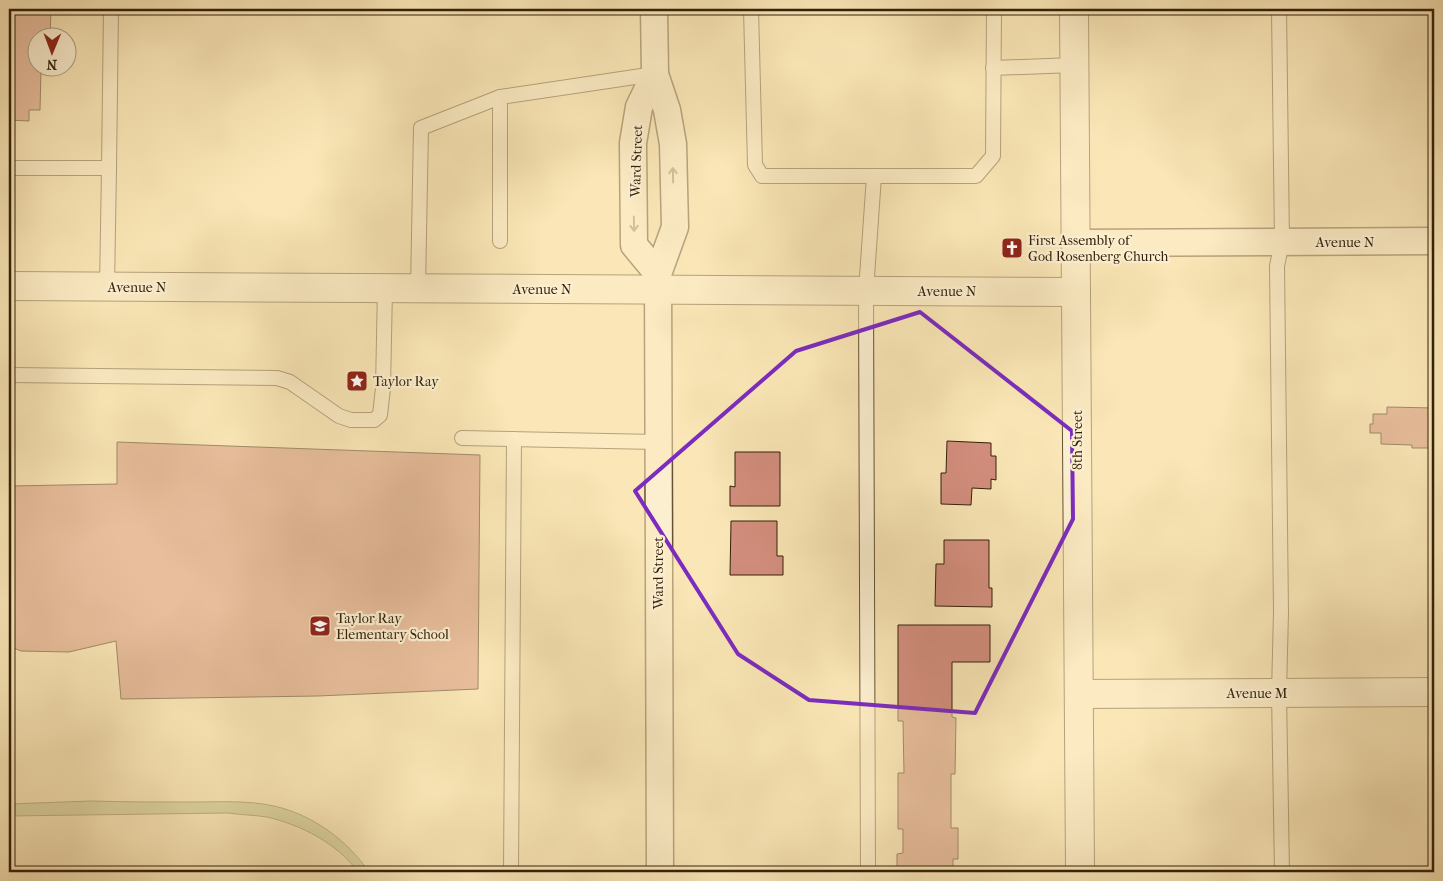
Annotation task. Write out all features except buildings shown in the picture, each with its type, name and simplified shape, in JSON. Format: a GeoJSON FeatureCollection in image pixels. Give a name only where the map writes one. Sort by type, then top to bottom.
{"type":"FeatureCollection","features":[{"type":"Feature","properties":{"kind":"street","name":"Ward Street"},"geometry":{"type":"LineString","coordinates":[[654,9],[655,74],[667,110],[673,144],[675,227],[658,282],[657,442],[660,872]]}},
{"type":"Feature","properties":{"kind":"street","name":"8th Street"},"geometry":{"type":"LineString","coordinates":[[1074,9],[1080,872]]}},
{"type":"Feature","properties":{"kind":"street","name":"Ward Street"},"geometry":{"type":"LineString","coordinates":[[655,74],[639,107],[633,143],[634,245],[658,282]]}},
{"type":"Feature","properties":{"kind":"street","name":"Avenue N"},"geometry":{"type":"LineString","coordinates":[[1076,243],[1434,241]]}},
{"type":"Feature","properties":{"kind":"street","name":"Avenue N"},"geometry":{"type":"LineString","coordinates":[[9,286],[418,289],[658,282],[866,291],[1076,292]]}},
{"type":"Feature","properties":{"kind":"street","name":"Avenue M"},"geometry":{"type":"LineString","coordinates":[[1079,694],[1434,692]]}},
{"type":"Feature","properties":{"kind":"lane"},"geometry":{"type":"LineString","coordinates":[[107,287],[111,9]]}},
{"type":"Feature","properties":{"kind":"lane"},"geometry":{"type":"LineString","coordinates":[[751,9],[756,165],[762,176],[976,176],[993,156],[994,9]]}},
{"type":"Feature","properties":{"kind":"lane"},"geometry":{"type":"LineString","coordinates":[[1279,9],[1282,242],[1277,266],[1282,612],[1279,693],[1282,872]]}},
{"type":"Feature","properties":{"kind":"lane"},"geometry":{"type":"LineString","coordinates":[[993,68],[1074,64]]}},
{"type":"Feature","properties":{"kind":"lane"},"geometry":{"type":"LineString","coordinates":[[418,289],[421,128],[500,97],[655,74]]}},
{"type":"Feature","properties":{"kind":"lane"},"geometry":{"type":"LineString","coordinates":[[500,97],[500,241]]}},
{"type":"Feature","properties":{"kind":"lane"},"geometry":{"type":"LineString","coordinates":[[9,168],[109,168]]}},
{"type":"Feature","properties":{"kind":"lane"},"geometry":{"type":"LineString","coordinates":[[868,872],[866,291],[874,176]]}},
{"type":"Feature","properties":{"kind":"lane"},"geometry":{"type":"LineString","coordinates":[[9,375],[277,378],[290,382],[339,416],[351,420],[374,420],[380,415],[383,388],[385,288]]}},
{"type":"Feature","properties":{"kind":"lane"},"geometry":{"type":"LineString","coordinates":[[462,438],[657,442]]}},
{"type":"Feature","properties":{"kind":"lane"},"geometry":{"type":"LineString","coordinates":[[511,872],[514,439]]}},
{"type":"Feature","properties":{"kind":"highlighted area"},"geometry":{"type":"Polygon","coordinates":[[[920,312],[1072,431],[1073,519],[975,713],[809,700],[738,654],[635,491],[796,351],[920,312]]]}},
{"type":"Feature","properties":{"kind":"green space"},"geometry":{"type":"Polygon","coordinates":[[[91,801],[232,802],[274,806],[302,816],[328,830],[350,849],[369,872],[358,872],[340,852],[305,830],[267,817],[228,813],[9,816],[9,804],[91,801]]]}},
{"type":"Feature","properties":{"kind":"place","name":"First Assembly of God Rosenberg Church"},"geometry":{"type":"Point","coordinates":[1012,248]}},
{"type":"Feature","properties":{"kind":"place","name":"Taylor Ray"},"geometry":{"type":"Point","coordinates":[357,381]}},
{"type":"Feature","properties":{"kind":"place","name":"Taylor Ray Elementary School"},"geometry":{"type":"Point","coordinates":[320,626]}}]}
